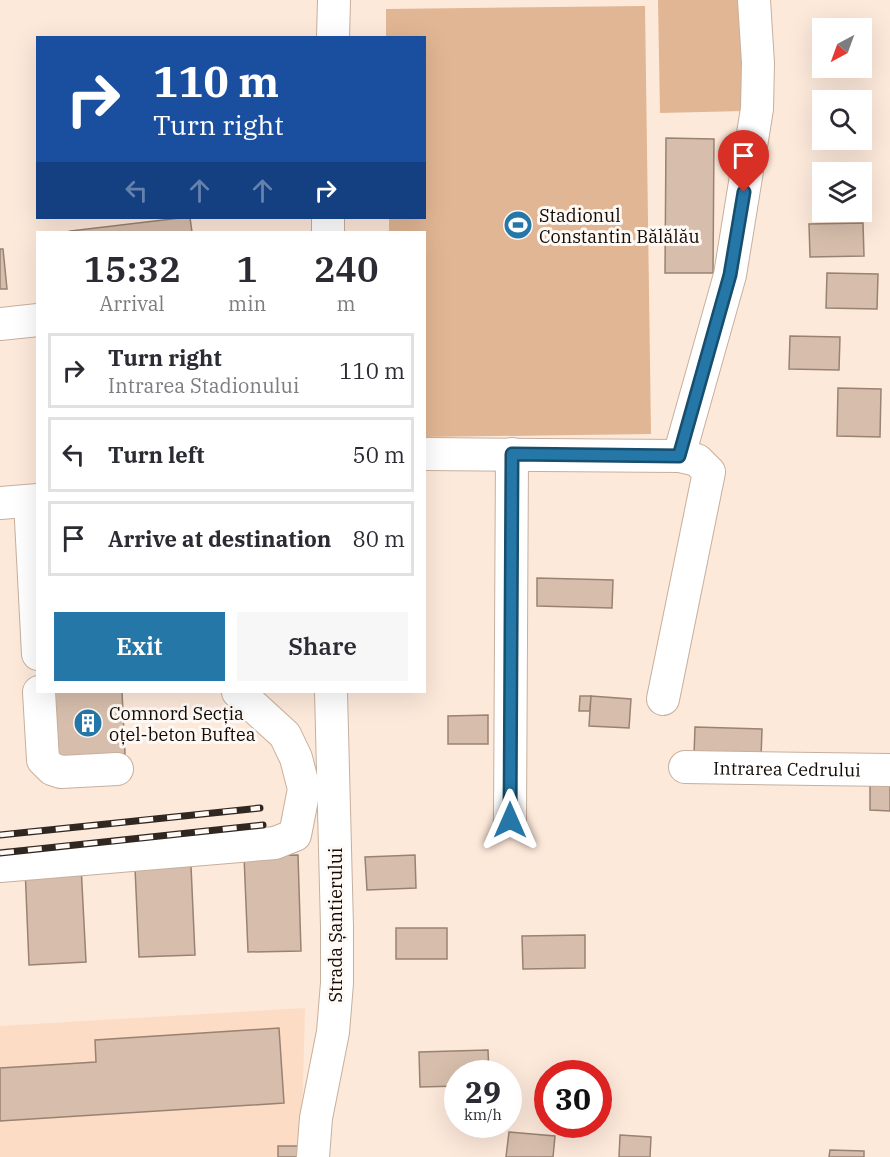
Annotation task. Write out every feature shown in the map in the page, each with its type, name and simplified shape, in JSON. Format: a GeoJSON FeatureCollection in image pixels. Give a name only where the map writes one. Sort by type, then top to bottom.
{"type":"FeatureCollection","features":[{"type":"Feature","properties":{"kind":"street"},"geometry":{"type":"LineString","coordinates":[[333,36],[334,0]]}},
{"type":"Feature","properties":{"kind":"street"},"geometry":{"type":"LineString","coordinates":[[679,456],[730,275],[757,109],[758,63],[754,0]]}},
{"type":"Feature","properties":{"kind":"street"},"geometry":{"type":"LineString","coordinates":[[0,324],[36,320]]}},
{"type":"Feature","properties":{"kind":"street"},"geometry":{"type":"LineString","coordinates":[[426,454],[679,456],[697,460],[709,472],[663,699]]}},
{"type":"Feature","properties":{"kind":"street"},"geometry":{"type":"LineString","coordinates":[[510,820],[512,454]]}},
{"type":"Feature","properties":{"kind":"street"},"geometry":{"type":"LineString","coordinates":[[23,501],[36,634]]}},
{"type":"Feature","properties":{"kind":"street"},"geometry":{"type":"LineString","coordinates":[[39,693],[43,760],[52,769],[61,772],[117,769]]}},
{"type":"Feature","properties":{"kind":"street"},"geometry":{"type":"LineString","coordinates":[[0,866],[275,843],[295,835],[304,789],[296,758],[285,735],[239,693]]}},
{"type":"Feature","properties":{"kind":"street","name":"Strada Șantierului"},"geometry":{"type":"LineString","coordinates":[[313,1157],[316,1118],[333,1032],[337,983],[331,693]]}},
{"type":"Feature","properties":{"kind":"street","name":"Intrarea Cedrului"},"geometry":{"type":"LineString","coordinates":[[685,767],[890,770]]}},
{"type":"Feature","properties":{"kind":"shaded area"},"geometry":{"type":"Polygon","coordinates":[[[658,0],[742,0],[744,111],[660,113],[658,0]]]}},
{"type":"Feature","properties":{"kind":"shaded area","name":"Stadionul Constantin Bălălău"},"geometry":{"type":"Polygon","coordinates":[[[645,6],[651,434],[426,437],[426,231],[389,231],[389,219],[426,219],[426,36],[386,36],[386,9],[645,6]]]}},
{"type":"Feature","properties":{"kind":"shaded area"},"geometry":{"type":"Polygon","coordinates":[[[305,1008],[301,1157],[0,1157],[0,1026],[305,1008]]]}},
{"type":"Feature","properties":{"kind":"building"},"geometry":{"type":"Polygon","coordinates":[[[666,138],[714,139],[713,273],[665,273],[666,138]]]}},
{"type":"Feature","properties":{"kind":"building"},"geometry":{"type":"Polygon","coordinates":[[[172,219],[190,219],[192,231],[70,231],[172,219]]]}},
{"type":"Feature","properties":{"kind":"building"},"geometry":{"type":"Polygon","coordinates":[[[863,223],[864,256],[810,257],[809,224],[863,223]]]}},
{"type":"Feature","properties":{"kind":"building"},"geometry":{"type":"Polygon","coordinates":[[[0,249],[3,249],[7,289],[0,289],[0,249]]]}},
{"type":"Feature","properties":{"kind":"building"},"geometry":{"type":"Polygon","coordinates":[[[827,273],[878,274],[877,309],[826,308],[827,273]]]}},
{"type":"Feature","properties":{"kind":"building"},"geometry":{"type":"Polygon","coordinates":[[[790,336],[840,337],[839,370],[789,369],[790,336]]]}},
{"type":"Feature","properties":{"kind":"building"},"geometry":{"type":"Polygon","coordinates":[[[838,388],[881,389],[880,437],[837,436],[838,388]]]}},
{"type":"Feature","properties":{"kind":"building"},"geometry":{"type":"Polygon","coordinates":[[[537,578],[613,580],[612,608],[537,606],[537,578]]]}},
{"type":"Feature","properties":{"kind":"building","name":"Comnord Secția oțel-beton Buftea"},"geometry":{"type":"Polygon","coordinates":[[[51,693],[122,693],[125,754],[54,757],[51,693]]]}},
{"type":"Feature","properties":{"kind":"building"},"geometry":{"type":"Polygon","coordinates":[[[580,696],[591,696],[590,711],[579,711],[580,696]]]}},
{"type":"Feature","properties":{"kind":"building"},"geometry":{"type":"Polygon","coordinates":[[[591,696],[631,699],[629,728],[589,726],[591,696]]]}},
{"type":"Feature","properties":{"kind":"building"},"geometry":{"type":"Polygon","coordinates":[[[488,715],[488,744],[448,744],[448,716],[488,715]]]}},
{"type":"Feature","properties":{"kind":"building"},"geometry":{"type":"Polygon","coordinates":[[[695,727],[762,729],[761,758],[694,755],[695,727]]]}},
{"type":"Feature","properties":{"kind":"building"},"geometry":{"type":"Polygon","coordinates":[[[870,784],[890,785],[890,811],[870,810],[870,784]]]}},
{"type":"Feature","properties":{"kind":"building"},"geometry":{"type":"Polygon","coordinates":[[[298,855],[301,951],[248,952],[244,856],[298,855]]]}},
{"type":"Feature","properties":{"kind":"building"},"geometry":{"type":"Polygon","coordinates":[[[415,855],[416,888],[367,890],[365,857],[415,855]]]}},
{"type":"Feature","properties":{"kind":"building"},"geometry":{"type":"Polygon","coordinates":[[[81,865],[86,962],[29,965],[25,867],[81,865]]]}},
{"type":"Feature","properties":{"kind":"building"},"geometry":{"type":"Polygon","coordinates":[[[191,866],[195,955],[139,957],[135,868],[191,866]]]}},
{"type":"Feature","properties":{"kind":"building"},"geometry":{"type":"Polygon","coordinates":[[[396,928],[447,928],[447,959],[396,959],[396,928]]]}},
{"type":"Feature","properties":{"kind":"building"},"geometry":{"type":"Polygon","coordinates":[[[585,935],[585,968],[523,969],[522,936],[585,935]]]}},
{"type":"Feature","properties":{"kind":"building"},"geometry":{"type":"Polygon","coordinates":[[[279,1028],[284,1103],[0,1121],[0,1068],[96,1062],[95,1040],[279,1028]]]}},
{"type":"Feature","properties":{"kind":"building"},"geometry":{"type":"Polygon","coordinates":[[[488,1050],[488,1060],[444,1060],[444,1086],[420,1087],[419,1052],[488,1050]]]}},
{"type":"Feature","properties":{"kind":"building"},"geometry":{"type":"Polygon","coordinates":[[[522,1133],[534,1134],[534,1138],[555,1138],[553,1157],[506,1157],[508,1138],[522,1138],[522,1133]]]}},
{"type":"Feature","properties":{"kind":"building"},"geometry":{"type":"Polygon","coordinates":[[[620,1135],[651,1137],[650,1157],[619,1157],[620,1135]]]}},
{"type":"Feature","properties":{"kind":"building"},"geometry":{"type":"Polygon","coordinates":[[[278,1146],[299,1146],[299,1157],[278,1157],[278,1146]]]}},
{"type":"Feature","properties":{"kind":"building"},"geometry":{"type":"Polygon","coordinates":[[[830,1150],[864,1151],[864,1157],[829,1157],[830,1150]]]}},
{"type":"Feature","properties":{"kind":"railway"},"geometry":{"type":"LineString","coordinates":[[0,835],[260,808]]}},
{"type":"Feature","properties":{"kind":"railway"},"geometry":{"type":"LineString","coordinates":[[0,853],[263,825]]}},
{"type":"Feature","properties":{"kind":"place","name":"Stadionul Constantin Bălălău"},"geometry":{"type":"Point","coordinates":[518,225]}},
{"type":"Feature","properties":{"kind":"place","name":"Comnord Secția oțel-beton Buftea"},"geometry":{"type":"Point","coordinates":[88,723]}},
{"type":"Feature","properties":{"kind":"route"},"geometry":{"type":"LineString","coordinates":[[510,820],[512,454],[679,456],[730,275],[744,192]]}}]}
